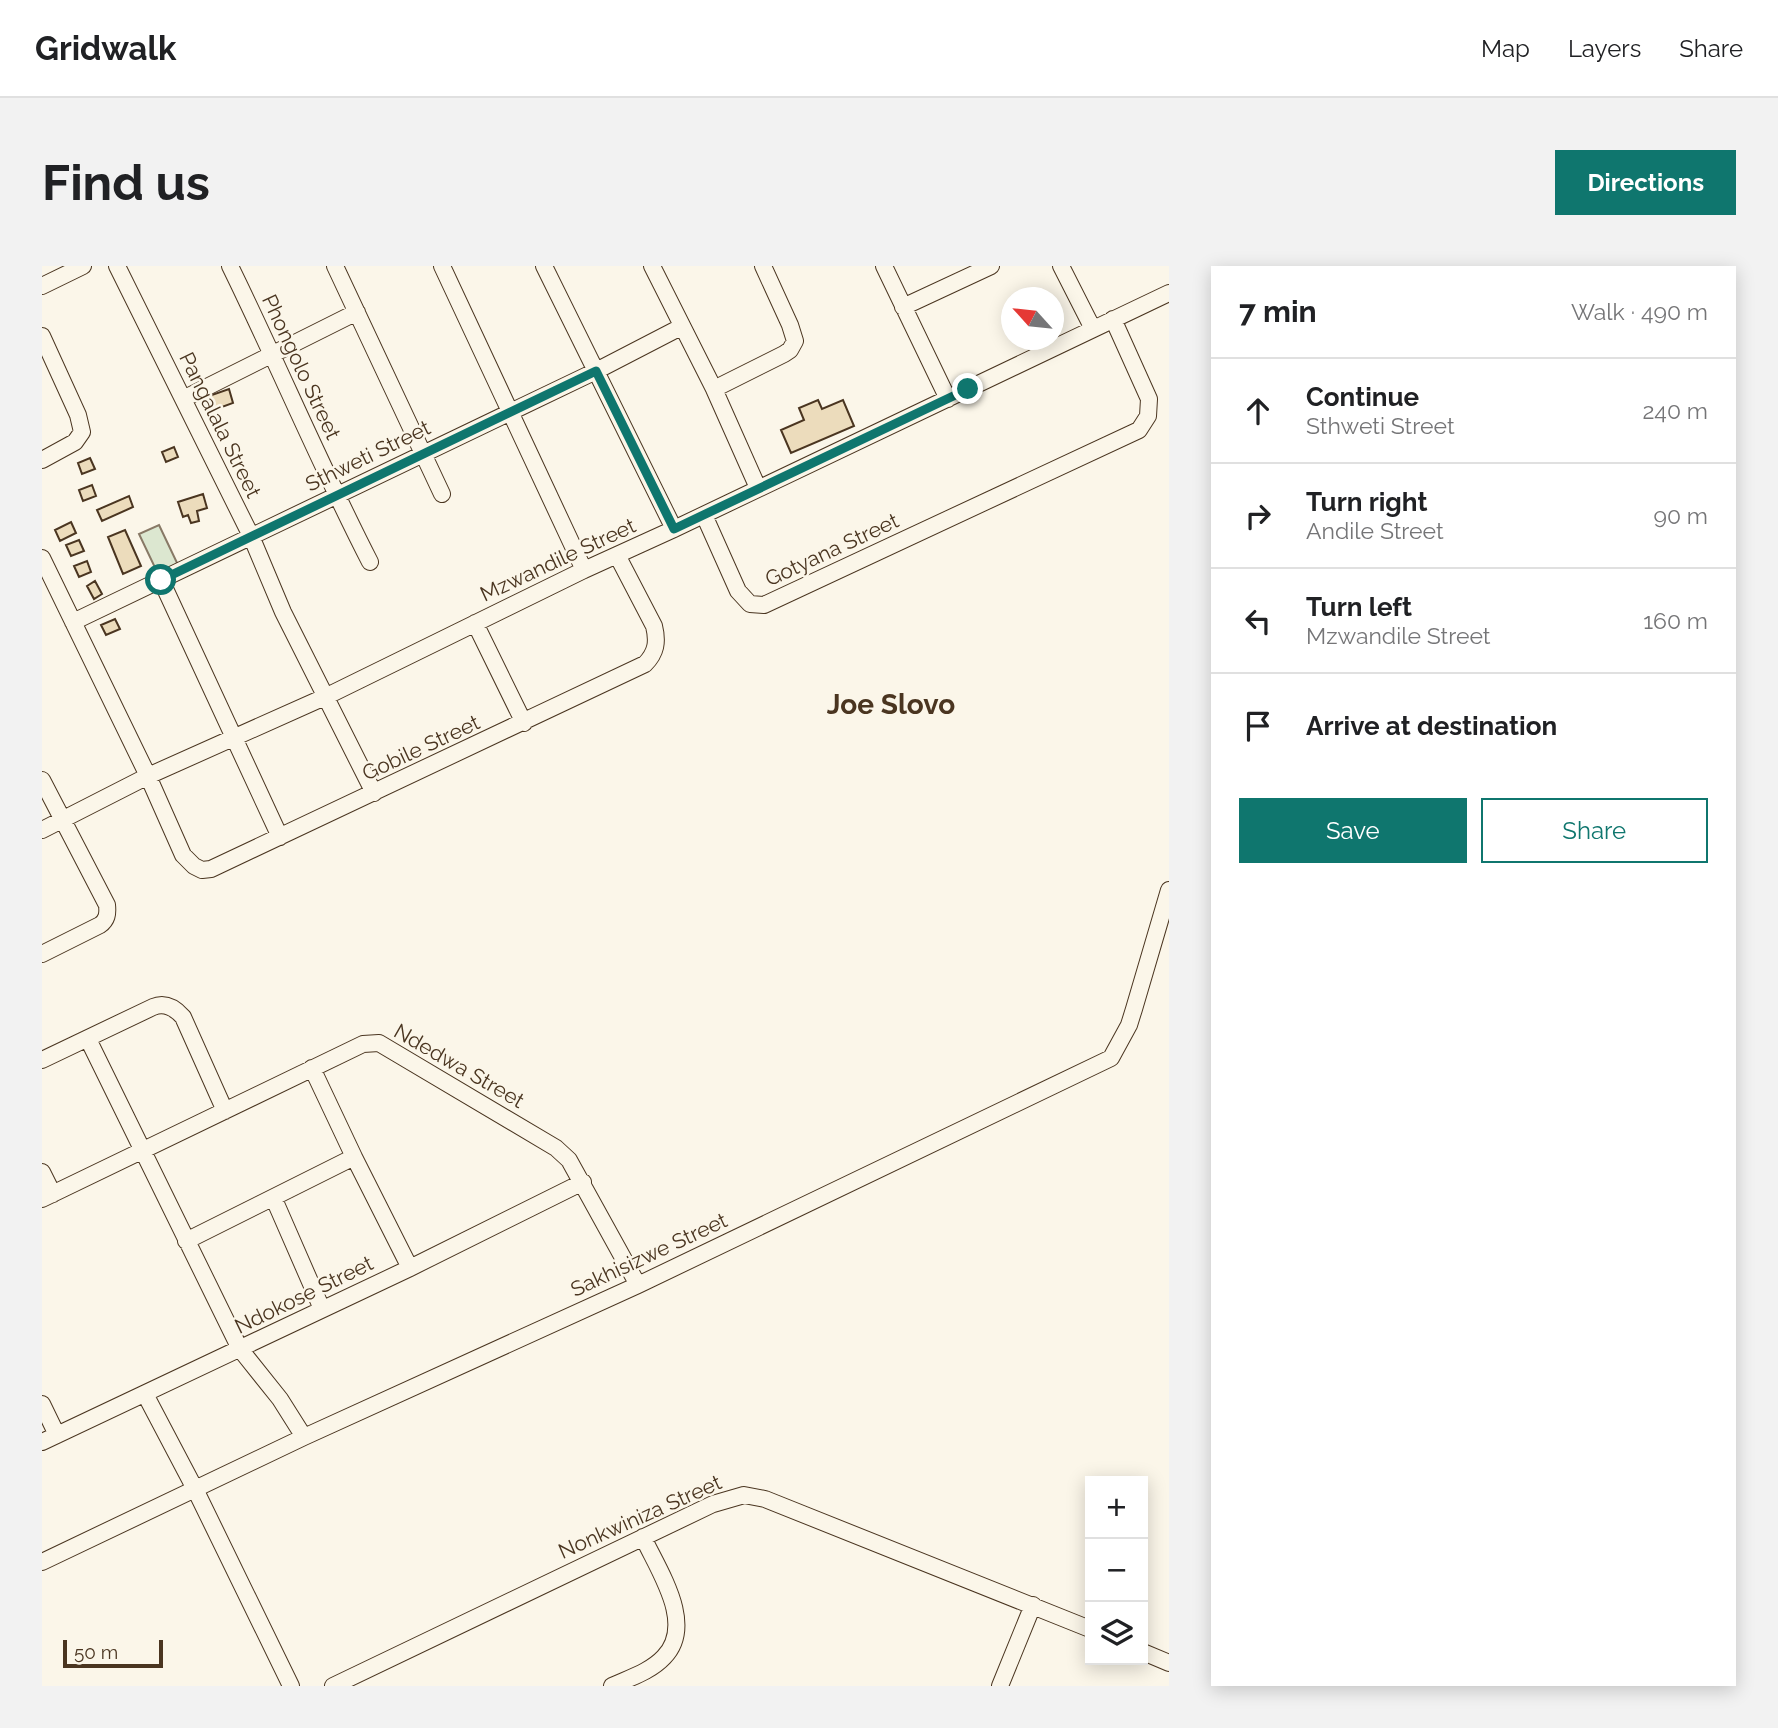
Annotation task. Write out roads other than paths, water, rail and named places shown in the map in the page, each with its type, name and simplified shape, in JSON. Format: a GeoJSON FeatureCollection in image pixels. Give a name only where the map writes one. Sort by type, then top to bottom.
{"type":"FeatureCollection","features":[{"type":"Feature","properties":{"kind":"street"},"geometry":{"type":"LineString","coordinates":[[42,286],[83,266]]}},
{"type":"Feature","properties":{"kind":"street","name":"Pangalala Street"},"geometry":{"type":"LineString","coordinates":[[117,266],[374,793]]}},
{"type":"Feature","properties":{"kind":"street","name":"Phongolo Street"},"geometry":{"type":"LineString","coordinates":[[230,266],[370,562]]}},
{"type":"Feature","properties":{"kind":"street"},"geometry":{"type":"LineString","coordinates":[[335,266],[442,494]]}},
{"type":"Feature","properties":{"kind":"street"},"geometry":{"type":"LineString","coordinates":[[544,266],[674,529]]}},
{"type":"Feature","properties":{"kind":"street"},"geometry":{"type":"LineString","coordinates":[[652,266],[758,488]]}},
{"type":"Feature","properties":{"kind":"street"},"geometry":{"type":"LineString","coordinates":[[713,389],[784,354],[795,341],[763,266]]}},
{"type":"Feature","properties":{"kind":"street"},"geometry":{"type":"LineString","coordinates":[[884,266],[948,399]]}},
{"type":"Feature","properties":{"kind":"street"},"geometry":{"type":"LineString","coordinates":[[903,307],[991,266]]}},
{"type":"Feature","properties":{"kind":"street"},"geometry":{"type":"LineString","coordinates":[[1061,266],[1093,329]]}},
{"type":"Feature","properties":{"kind":"street"},"geometry":{"type":"LineString","coordinates":[[449,268],[511,412],[584,570]]}},
{"type":"Feature","properties":{"kind":"street","name":"Mzwandile Street"},"geometry":{"type":"LineString","coordinates":[[42,830],[148,776],[327,696],[475,622],[1169,293]]}},
{"type":"Feature","properties":{"kind":"street"},"geometry":{"type":"LineString","coordinates":[[183,399],[357,312]]}},
{"type":"Feature","properties":{"kind":"street","name":"Gotyana Street"},"geometry":{"type":"LineString","coordinates":[[704,515],[738,591],[750,604],[759,606],[877,554],[983,501],[1139,430],[1148,416],[1149,399],[1113,319]]}},
{"type":"Feature","properties":{"kind":"street","name":"Sthweti Street"},"geometry":{"type":"LineString","coordinates":[[73,622],[596,371],[681,327]]}},
{"type":"Feature","properties":{"kind":"street"},"geometry":{"type":"LineString","coordinates":[[42,337],[78,415],[82,432],[75,442],[42,460]]}},
{"type":"Feature","properties":{"kind":"street","name":"Gobile Street"},"geometry":{"type":"LineString","coordinates":[[148,776],[183,855],[202,870],[211,869],[524,723],[645,664],[653,656],[656,646],[653,626],[617,555]]}},
{"type":"Feature","properties":{"kind":"street"},"geometry":{"type":"LineString","coordinates":[[42,558],[148,776]]}},
{"type":"Feature","properties":{"kind":"street"},"geometry":{"type":"LineString","coordinates":[[161,580],[280,837]]}},
{"type":"Feature","properties":{"kind":"street"},"geometry":{"type":"LineString","coordinates":[[475,622],[524,723]]}},
{"type":"Feature","properties":{"kind":"street"},"geometry":{"type":"LineString","coordinates":[[42,780],[107,905],[104,922],[42,954]]}},
{"type":"Feature","properties":{"kind":"street","name":"Sakhisizwe Street"},"geometry":{"type":"LineString","coordinates":[[42,1562],[304,1437],[638,1285],[1111,1058],[1129,1025],[1169,890]]}},
{"type":"Feature","properties":{"kind":"street"},"geometry":{"type":"LineString","coordinates":[[42,1060],[159,1005],[177,1010],[183,1017],[225,1111]]}},
{"type":"Feature","properties":{"kind":"street"},"geometry":{"type":"LineString","coordinates":[[88,1039],[240,1349],[280,1399],[304,1437]]}},
{"type":"Feature","properties":{"kind":"street","name":"Ndedwa Street"},"geometry":{"type":"LineString","coordinates":[[47,1196],[363,1044],[379,1043],[556,1148],[569,1160],[638,1285]]}},
{"type":"Feature","properties":{"kind":"street"},"geometry":{"type":"LineString","coordinates":[[312,1068],[410,1268]]}},
{"type":"Feature","properties":{"kind":"street"},"geometry":{"type":"LineString","coordinates":[[186,1241],[354,1157]]}},
{"type":"Feature","properties":{"kind":"street"},"geometry":{"type":"LineString","coordinates":[[42,1172],[47,1196]]}},
{"type":"Feature","properties":{"kind":"street","name":"Ndokose Street"},"geometry":{"type":"LineString","coordinates":[[42,1442],[410,1268],[583,1182]]}},
{"type":"Feature","properties":{"kind":"street"},"geometry":{"type":"LineString","coordinates":[[274,1199],[322,1309]]}},
{"type":"Feature","properties":{"kind":"street"},"geometry":{"type":"LineString","coordinates":[[145,1394],[195,1489],[290,1686]]}},
{"type":"Feature","properties":{"kind":"street"},"geometry":{"type":"LineString","coordinates":[[42,1404],[57,1435]]}},
{"type":"Feature","properties":{"kind":"street","name":"Nonkwiniza Street"},"geometry":{"type":"LineString","coordinates":[[332,1686],[643,1537],[726,1499],[744,1495],[757,1496],[1085,1627]]}},
{"type":"Feature","properties":{"kind":"street"},"geometry":{"type":"LineString","coordinates":[[611,1686],[656,1664],[670,1650],[676,1635],[675,1611],[643,1537]]}},
{"type":"Feature","properties":{"kind":"street"},"geometry":{"type":"LineString","coordinates":[[1000,1686],[1033,1605]]}},
{"type":"Feature","properties":{"kind":"street"},"geometry":{"type":"LineString","coordinates":[[1148,1654],[1169,1663]]}},
{"type":"Feature","properties":{"kind":"district","name":"Joe Slovo"},"geometry":{"type":"Point","coordinates":[891,704]}}]}
